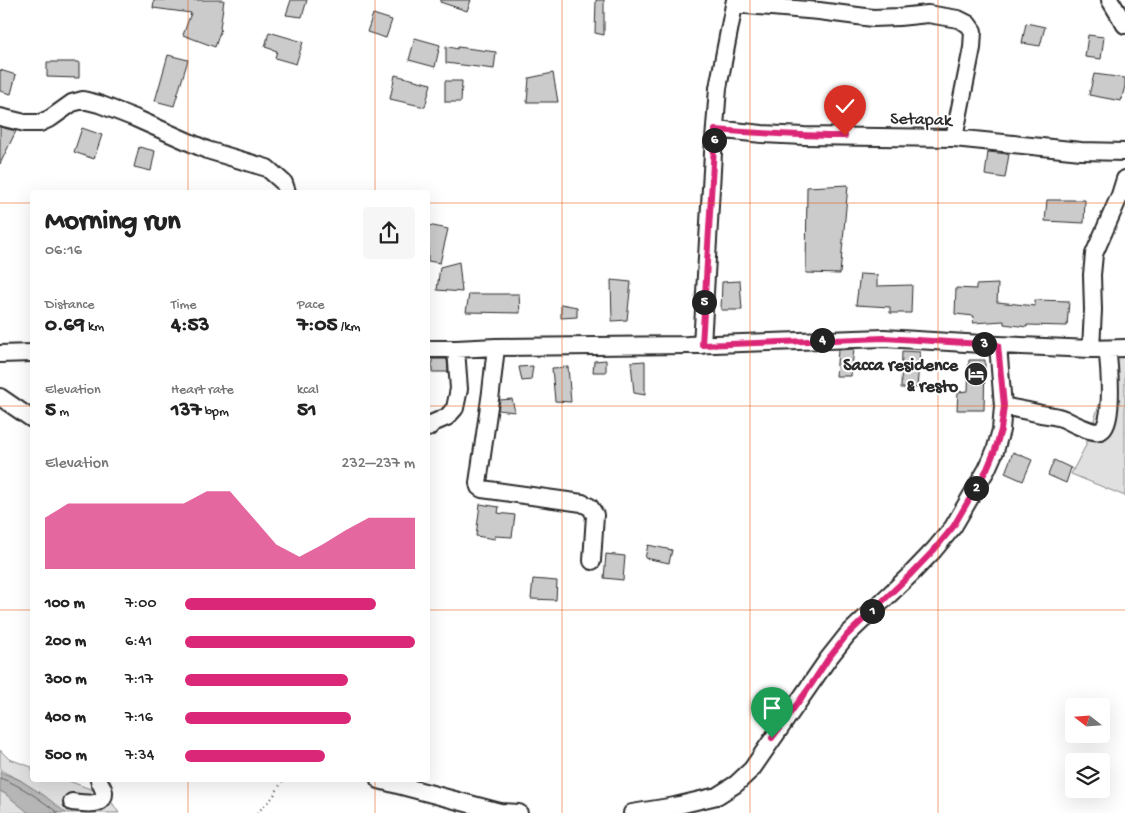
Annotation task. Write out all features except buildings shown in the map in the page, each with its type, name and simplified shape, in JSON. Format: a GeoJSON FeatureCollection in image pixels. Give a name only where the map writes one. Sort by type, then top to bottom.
{"type":"FeatureCollection","features":[{"type":"Feature","properties":{"kind":"street"},"geometry":{"type":"LineString","coordinates":[[1110,0],[1125,25]]}},
{"type":"Feature","properties":{"kind":"street"},"geometry":{"type":"LineString","coordinates":[[702,345],[718,88],[734,2],[873,18],[928,14],[968,24],[973,31],[972,48],[954,138]]}},
{"type":"Feature","properties":{"kind":"street"},"geometry":{"type":"LineString","coordinates":[[0,117],[24,123],[40,123],[51,118],[72,103],[83,100],[99,104],[207,150],[267,168],[284,183],[286,190]]}},
{"type":"Feature","properties":{"kind":"street","name":"Setapak"},"geometry":{"type":"LineString","coordinates":[[715,130],[804,136],[954,138],[1081,151],[1125,152]]}},
{"type":"Feature","properties":{"kind":"street"},"geometry":{"type":"LineString","coordinates":[[1004,406],[1062,418],[1093,431],[1100,432],[1104,429],[1108,418],[1110,398],[1109,364],[1099,349],[1092,275],[1094,254],[1125,179]]}},
{"type":"Feature","properties":{"kind":"street"},"geometry":{"type":"LineString","coordinates":[[430,350],[496,347],[702,345],[884,338],[998,345],[1099,349],[1125,348]]}},
{"type":"Feature","properties":{"kind":"street"},"geometry":{"type":"LineString","coordinates":[[632,813],[675,806],[717,796],[736,784],[752,768],[828,659],[847,635],[911,574],[953,527],[990,463],[1001,430],[1004,406],[998,345]]}},
{"type":"Feature","properties":{"kind":"street"},"geometry":{"type":"LineString","coordinates":[[496,347],[479,487],[582,504],[590,507],[595,515],[592,561]]}},
{"type":"Feature","properties":{"kind":"street"},"geometry":{"type":"LineString","coordinates":[[430,426],[447,417],[454,408],[459,389],[456,349]]}},
{"type":"Feature","properties":{"kind":"street"},"geometry":{"type":"LineString","coordinates":[[0,354],[30,353]]}},
{"type":"Feature","properties":{"kind":"street"},"geometry":{"type":"LineString","coordinates":[[0,396],[30,418]]}},
{"type":"Feature","properties":{"kind":"street"},"geometry":{"type":"LineString","coordinates":[[72,802],[95,804],[103,797],[104,791],[99,782]]}},
{"type":"Feature","properties":{"kind":"street"},"geometry":{"type":"LineString","coordinates":[[387,782],[500,812],[519,813]]}},
{"type":"Feature","properties":{"kind":"path"},"geometry":{"type":"LineString","coordinates":[[257,813],[272,797],[282,782]]}},
{"type":"Feature","properties":{"kind":"shaded area"},"geometry":{"type":"Polygon","coordinates":[[[1119,345],[1125,346],[1125,496],[1071,474],[1085,447],[1119,345]]]}},
{"type":"Feature","properties":{"kind":"shaded area"},"geometry":{"type":"Polygon","coordinates":[[[0,750],[9,759],[30,766],[30,782],[71,782],[107,795],[119,813],[65,813],[20,780],[0,770],[0,750]]]}},
{"type":"Feature","properties":{"kind":"shaded area"},"geometry":{"type":"Polygon","coordinates":[[[0,791],[4,793],[30,813],[0,813],[0,791]]]}},
{"type":"Feature","properties":{"kind":"water"},"geometry":{"type":"Polygon","coordinates":[[[0,772],[20,780],[45,796],[66,813],[29,813],[0,791],[0,772]]]}},
{"type":"Feature","properties":{"kind":"place","name":"Sacca residence & resto"},"geometry":{"type":"Point","coordinates":[976,374]}},
{"type":"Feature","properties":{"kind":"route"},"geometry":{"type":"LineString","coordinates":[[772,738],[847,635],[911,574],[953,527],[987,469],[1001,430],[1004,406],[998,345],[884,338],[702,345],[715,130],[804,136],[845,136]]}}]}
